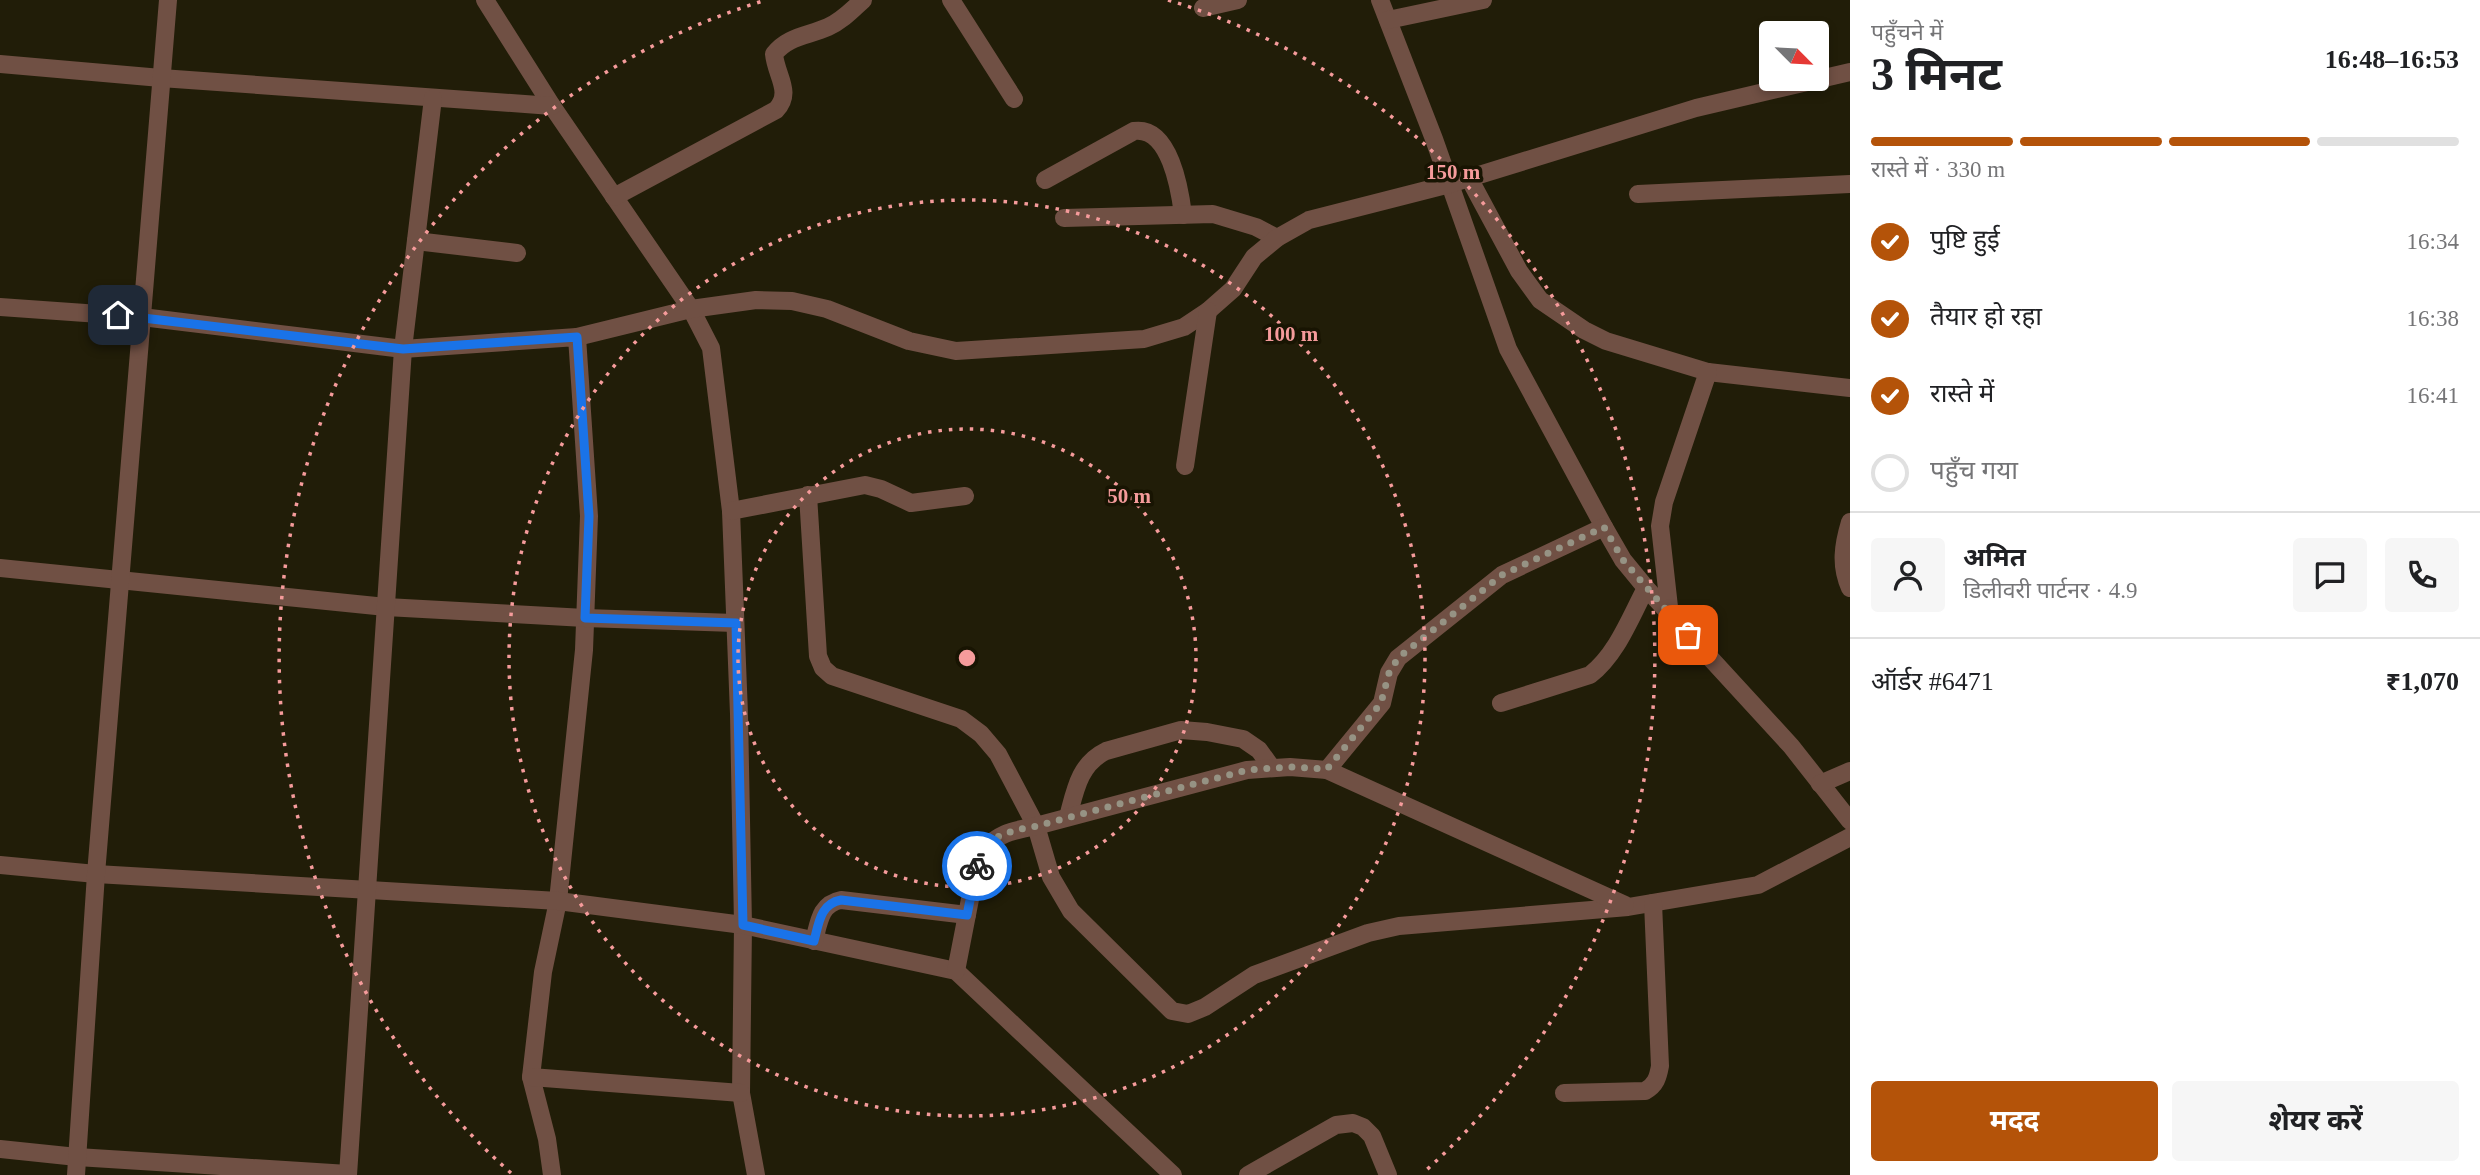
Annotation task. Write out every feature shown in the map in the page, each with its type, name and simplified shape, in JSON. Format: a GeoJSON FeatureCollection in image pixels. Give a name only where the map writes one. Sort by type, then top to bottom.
{"type":"FeatureCollection","features":[{"type":"Feature","properties":{"kind":"street"},"geometry":{"type":"LineString","coordinates":[[77,1166],[96,874],[168,0]]}},
{"type":"Feature","properties":{"kind":"street"},"geometry":{"type":"LineString","coordinates":[[485,0],[552,106],[691,309],[711,348],[731,511],[736,623],[743,925],[741,1093],[757,1175]]}},
{"type":"Feature","properties":{"kind":"street"},"geometry":{"type":"LineString","coordinates":[[614,197],[776,110],[785,94],[774,54],[783,42],[828,27],[863,0]]}},
{"type":"Feature","properties":{"kind":"street"},"geometry":{"type":"LineString","coordinates":[[951,0],[1014,99]]}},
{"type":"Feature","properties":{"kind":"street"},"geometry":{"type":"LineString","coordinates":[[1203,8],[1238,0]]}},
{"type":"Feature","properties":{"kind":"street"},"geometry":{"type":"LineString","coordinates":[[1380,0],[1450,184],[1508,349],[1604,527],[1623,560],[1646,588],[1791,746],[1850,821]]}},
{"type":"Feature","properties":{"kind":"street"},"geometry":{"type":"LineString","coordinates":[[1388,20],[1483,0]]}},
{"type":"Feature","properties":{"kind":"street"},"geometry":{"type":"LineString","coordinates":[[0,64],[552,106]]}},
{"type":"Feature","properties":{"kind":"street"},"geometry":{"type":"LineString","coordinates":[[0,307],[142,317],[403,349],[577,337],[691,309],[756,300],[792,302],[827,309],[909,341],[956,351],[1144,339],[1184,327],[1208,312],[1233,289],[1254,257],[1277,238],[1309,220],[1450,184],[1696,108],[1850,72]]}},
{"type":"Feature","properties":{"kind":"street"},"geometry":{"type":"LineString","coordinates":[[0,1149],[77,1166],[348,1175],[403,349],[433,98]]}},
{"type":"Feature","properties":{"kind":"street"},"geometry":{"type":"LineString","coordinates":[[1045,180],[1134,131],[1141,130],[1157,140],[1173,164],[1183,215]]}},
{"type":"Feature","properties":{"kind":"street"},"geometry":{"type":"LineString","coordinates":[[1469,178],[1519,271],[1540,300],[1584,330],[1606,341],[1708,372],[1850,388]]}},
{"type":"Feature","properties":{"kind":"street"},"geometry":{"type":"LineString","coordinates":[[1638,194],[1850,184]]}},
{"type":"Feature","properties":{"kind":"street"},"geometry":{"type":"LineString","coordinates":[[1064,218],[1213,214],[1256,227],[1277,238]]}},
{"type":"Feature","properties":{"kind":"street"},"geometry":{"type":"LineString","coordinates":[[416,241],[517,253]]}},
{"type":"Feature","properties":{"kind":"street"},"geometry":{"type":"LineString","coordinates":[[1185,466],[1208,312]]}},
{"type":"Feature","properties":{"kind":"street"},"geometry":{"type":"LineString","coordinates":[[552,1175],[547,1139],[531,1077],[543,972],[558,901],[584,650],[589,516],[577,337]]}},
{"type":"Feature","properties":{"kind":"street"},"geometry":{"type":"LineString","coordinates":[[1670,616],[1660,526],[1664,502],[1708,372]]}},
{"type":"Feature","properties":{"kind":"street"},"geometry":{"type":"LineString","coordinates":[[731,511],[865,485],[881,489],[911,503],[965,496]]}},
{"type":"Feature","properties":{"kind":"street"},"geometry":{"type":"LineString","coordinates":[[808,495],[818,656],[823,668],[845,682],[961,719],[981,734],[998,754],[1037,826],[1051,877],[1071,911],[1172,1011],[1188,1014],[1205,1007],[1254,975],[1368,933],[1389,928],[1628,907],[1758,885],[1850,837]]}},
{"type":"Feature","properties":{"kind":"street"},"geometry":{"type":"LineString","coordinates":[[1850,522],[1843,559],[1844,574],[1850,588]]}},
{"type":"Feature","properties":{"kind":"street"},"geometry":{"type":"LineString","coordinates":[[1327,769],[1381,703],[1389,673],[1398,658],[1502,575],[1604,527]]}},
{"type":"Feature","properties":{"kind":"street"},"geometry":{"type":"LineString","coordinates":[[0,568],[386,607],[736,623]]}},
{"type":"Feature","properties":{"kind":"street"},"geometry":{"type":"LineString","coordinates":[[1501,703],[1590,675],[1609,656],[1646,588]]}},
{"type":"Feature","properties":{"kind":"street"},"geometry":{"type":"LineString","coordinates":[[1068,817],[1077,785],[1085,768],[1095,757],[1106,751],[1181,730],[1243,739],[1259,750],[1272,768]]}},
{"type":"Feature","properties":{"kind":"street"},"geometry":{"type":"LineString","coordinates":[[956,971],[979,853],[1004,832],[1037,826],[1247,770],[1290,767],[1327,769],[1628,907]]}},
{"type":"Feature","properties":{"kind":"street"},"geometry":{"type":"LineString","coordinates":[[1820,783],[1850,771]]}},
{"type":"Feature","properties":{"kind":"street"},"geometry":{"type":"LineString","coordinates":[[0,865],[96,874],[558,901],[743,925],[956,971],[1173,1175]]}},
{"type":"Feature","properties":{"kind":"street"},"geometry":{"type":"LineString","coordinates":[[814,941],[823,911],[830,902],[841,900],[967,915]]}},
{"type":"Feature","properties":{"kind":"street"},"geometry":{"type":"LineString","coordinates":[[1564,1093],[1645,1091],[1653,1087],[1660,1066],[1653,903]]}},
{"type":"Feature","properties":{"kind":"street"},"geometry":{"type":"LineString","coordinates":[[531,1077],[741,1093]]}},
{"type":"Feature","properties":{"kind":"street"},"geometry":{"type":"LineString","coordinates":[[1248,1175],[1336,1125],[1353,1123],[1363,1127],[1372,1136],[1388,1175]]}},
{"type":"Feature","properties":{"kind":"way so far"},"geometry":{"type":"LineString","coordinates":[[977,866],[979,853],[1004,832],[1037,826],[1247,770],[1290,767],[1327,769],[1374,714],[1381,703],[1389,673],[1398,658],[1502,575],[1604,527],[1623,560],[1688,635]]}},
{"type":"Feature","properties":{"kind":"route"},"geometry":{"type":"LineString","coordinates":[[118,315],[403,349],[577,337],[589,516],[585,618],[736,623],[743,925],[814,941],[823,911],[830,902],[841,900],[967,915],[977,866]]}}]}
